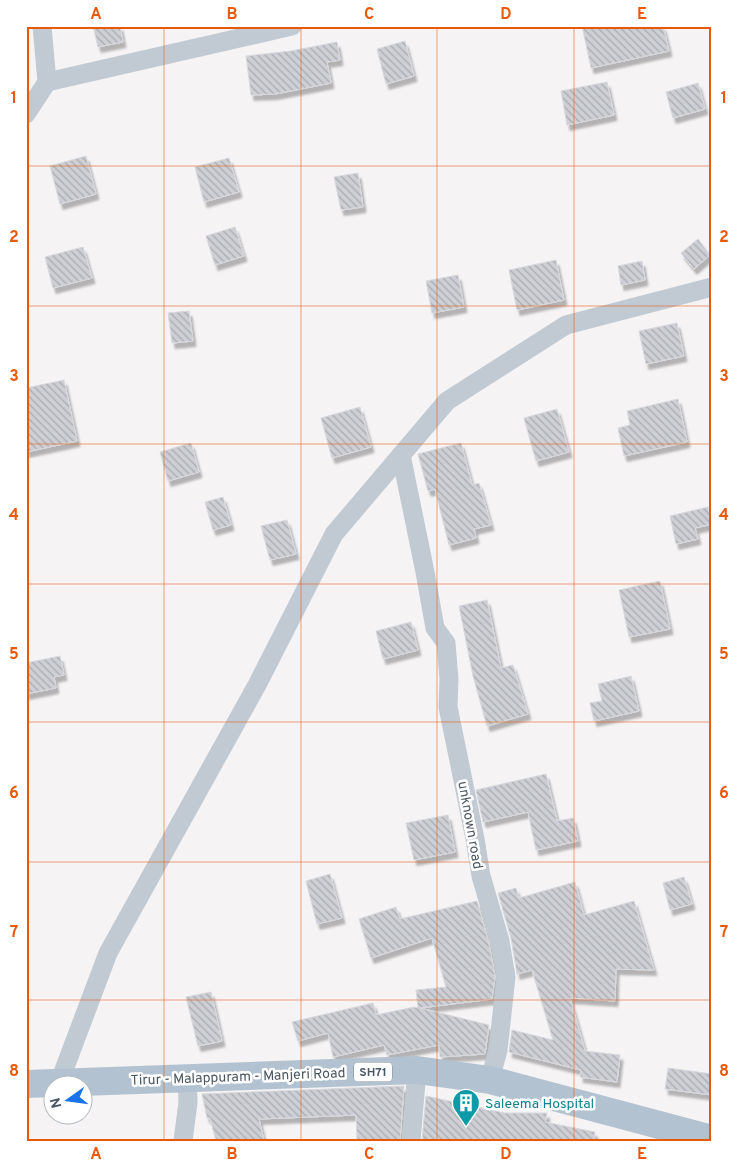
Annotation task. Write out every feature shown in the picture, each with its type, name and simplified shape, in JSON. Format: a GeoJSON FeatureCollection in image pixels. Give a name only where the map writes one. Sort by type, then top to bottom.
{"type":"FeatureCollection","features":[{"type":"Feature","properties":{"kind":"main road","name":"Tirur - Malappuram - Manjeri Road"},"geometry":{"type":"LineString","coordinates":[[92,1081],[417,1070],[490,1080],[712,1139]]}},
{"type":"Feature","properties":{"kind":"main road","name":"Tirur - Malappuram - Manjeri Road"},"geometry":{"type":"LineString","coordinates":[[26,1084],[42,1084]]}},
{"type":"Feature","properties":{"kind":"street"},"geometry":{"type":"LineString","coordinates":[[26,114],[47,82],[42,26]]}},
{"type":"Feature","properties":{"kind":"street"},"geometry":{"type":"LineString","coordinates":[[47,82],[292,26]]}},
{"type":"Feature","properties":{"kind":"street"},"geometry":{"type":"LineString","coordinates":[[62,1074],[108,952],[257,684],[334,534],[447,401],[566,325],[712,287]]}},
{"type":"Feature","properties":{"kind":"street","name":"unknown road"},"geometry":{"type":"LineString","coordinates":[[401,456],[435,628],[446,643],[450,679],[448,707],[481,876],[500,941],[506,977],[498,1050],[490,1080]]}},
{"type":"Feature","properties":{"kind":"street"},"geometry":{"type":"LineString","coordinates":[[411,1141],[417,1070]]}},
{"type":"Feature","properties":{"kind":"street"},"geometry":{"type":"LineString","coordinates":[[183,1141],[188,1102],[188,1077]]}},
{"type":"Feature","properties":{"kind":"building"},"geometry":{"type":"Polygon","coordinates":[[[93,26],[120,26],[123,42],[98,47],[93,26]]]}},
{"type":"Feature","properties":{"kind":"building"},"geometry":{"type":"Polygon","coordinates":[[[582,26],[663,26],[669,51],[591,68],[582,26]]]}},
{"type":"Feature","properties":{"kind":"building"},"geometry":{"type":"Polygon","coordinates":[[[405,41],[414,76],[386,84],[377,49],[405,41]]]}},
{"type":"Feature","properties":{"kind":"building"},"geometry":{"type":"Polygon","coordinates":[[[337,42],[340,60],[327,62],[331,83],[275,94],[251,95],[246,56],[291,51],[337,42]]]}},
{"type":"Feature","properties":{"kind":"building"},"geometry":{"type":"Polygon","coordinates":[[[607,82],[614,115],[567,125],[561,91],[607,82]]]}},
{"type":"Feature","properties":{"kind":"building"},"geometry":{"type":"Polygon","coordinates":[[[698,83],[705,109],[673,118],[666,92],[698,83]]]}},
{"type":"Feature","properties":{"kind":"building"},"geometry":{"type":"Polygon","coordinates":[[[86,156],[96,194],[60,204],[50,166],[86,156]]]}},
{"type":"Feature","properties":{"kind":"building"},"geometry":{"type":"Polygon","coordinates":[[[229,158],[239,192],[204,202],[195,167],[229,158]]]}},
{"type":"Feature","properties":{"kind":"building"},"geometry":{"type":"Polygon","coordinates":[[[358,173],[363,207],[341,210],[334,177],[358,173]]]}},
{"type":"Feature","properties":{"kind":"building"},"geometry":{"type":"Polygon","coordinates":[[[235,227],[244,256],[215,265],[206,236],[235,227]]]}},
{"type":"Feature","properties":{"kind":"building"},"geometry":{"type":"Polygon","coordinates":[[[698,239],[710,255],[694,269],[681,253],[698,239]]]}},
{"type":"Feature","properties":{"kind":"building"},"geometry":{"type":"Polygon","coordinates":[[[83,247],[92,278],[53,288],[45,257],[83,247]]]}},
{"type":"Feature","properties":{"kind":"building"},"geometry":{"type":"Polygon","coordinates":[[[556,260],[564,300],[517,310],[509,270],[556,260]]]}},
{"type":"Feature","properties":{"kind":"building"},"geometry":{"type":"Polygon","coordinates":[[[642,261],[645,280],[621,285],[618,266],[642,261]]]}},
{"type":"Feature","properties":{"kind":"building"},"geometry":{"type":"Polygon","coordinates":[[[458,275],[464,307],[432,313],[426,281],[458,275]]]}},
{"type":"Feature","properties":{"kind":"building"},"geometry":{"type":"Polygon","coordinates":[[[189,311],[193,341],[172,343],[168,313],[189,311]]]}},
{"type":"Feature","properties":{"kind":"building"},"geometry":{"type":"Polygon","coordinates":[[[677,323],[684,356],[646,364],[639,331],[677,323]]]}},
{"type":"Feature","properties":{"kind":"building"},"geometry":{"type":"Polygon","coordinates":[[[64,380],[77,441],[26,452],[26,388],[64,380]]]}},
{"type":"Feature","properties":{"kind":"building"},"geometry":{"type":"Polygon","coordinates":[[[678,399],[687,442],[624,456],[618,428],[630,425],[627,411],[678,399]]]}},
{"type":"Feature","properties":{"kind":"building"},"geometry":{"type":"Polygon","coordinates":[[[360,407],[371,447],[332,458],[321,418],[360,407]]]}},
{"type":"Feature","properties":{"kind":"building"},"geometry":{"type":"Polygon","coordinates":[[[557,409],[569,452],[536,461],[524,418],[557,409]]]}},
{"type":"Feature","properties":{"kind":"building"},"geometry":{"type":"Polygon","coordinates":[[[191,443],[199,472],[168,481],[160,452],[191,443]]]}},
{"type":"Feature","properties":{"kind":"building"},"geometry":{"type":"Polygon","coordinates":[[[461,443],[472,485],[479,483],[491,525],[474,529],[476,538],[449,545],[435,489],[428,491],[418,454],[461,443]]]}},
{"type":"Feature","properties":{"kind":"building"},"geometry":{"type":"Polygon","coordinates":[[[223,497],[231,525],[213,530],[205,502],[223,497]]]}},
{"type":"Feature","properties":{"kind":"building"},"geometry":{"type":"Polygon","coordinates":[[[708,507],[712,524],[695,528],[698,539],[676,544],[670,516],[708,507]]]}},
{"type":"Feature","properties":{"kind":"building"},"geometry":{"type":"Polygon","coordinates":[[[287,520],[296,554],[270,560],[261,526],[287,520]]]}},
{"type":"Feature","properties":{"kind":"building"},"geometry":{"type":"Polygon","coordinates":[[[660,581],[670,629],[629,637],[619,590],[660,581]]]}},
{"type":"Feature","properties":{"kind":"building"},"geometry":{"type":"Polygon","coordinates":[[[487,600],[501,668],[513,665],[528,714],[487,726],[473,676],[459,606],[487,600]]]}},
{"type":"Feature","properties":{"kind":"building"},"geometry":{"type":"Polygon","coordinates":[[[411,622],[418,650],[383,659],[376,631],[411,622]]]}},
{"type":"Feature","properties":{"kind":"building"},"geometry":{"type":"Polygon","coordinates":[[[60,656],[64,675],[54,677],[56,688],[26,694],[26,663],[60,656]]]}},
{"type":"Feature","properties":{"kind":"building"},"geometry":{"type":"Polygon","coordinates":[[[631,676],[639,711],[594,721],[590,703],[602,701],[598,684],[631,676]]]}},
{"type":"Feature","properties":{"kind":"building"},"geometry":{"type":"Polygon","coordinates":[[[546,774],[557,821],[573,818],[578,841],[536,850],[528,812],[483,822],[476,790],[546,774]]]}},
{"type":"Feature","properties":{"kind":"building"},"geometry":{"type":"Polygon","coordinates":[[[448,815],[455,852],[414,860],[406,823],[448,815]]]}},
{"type":"Feature","properties":{"kind":"building"},"geometry":{"type":"Polygon","coordinates":[[[330,874],[342,918],[317,924],[306,881],[330,874]]]}},
{"type":"Feature","properties":{"kind":"building"},"geometry":{"type":"Polygon","coordinates":[[[684,877],[692,904],[670,910],[663,883],[684,877]]]}},
{"type":"Feature","properties":{"kind":"building"},"geometry":{"type":"Polygon","coordinates":[[[575,882],[584,915],[634,901],[654,970],[616,969],[615,1001],[570,998],[585,1051],[620,1055],[617,1082],[580,1077],[581,1070],[509,1052],[512,1030],[553,1040],[532,970],[517,974],[511,938],[498,893],[516,888],[519,898],[575,882]]]}},
{"type":"Feature","properties":{"kind":"building"},"geometry":{"type":"Polygon","coordinates":[[[477,901],[489,944],[495,977],[492,999],[420,1008],[489,1025],[485,1054],[440,1057],[439,1045],[387,1055],[384,1045],[333,1057],[328,1033],[298,1041],[292,1022],[373,1003],[376,1015],[414,1007],[418,1008],[416,990],[446,987],[432,938],[371,958],[359,919],[396,907],[400,919],[477,901]]]}},
{"type":"Feature","properties":{"kind":"building"},"geometry":{"type":"Polygon","coordinates":[[[211,992],[222,1041],[198,1046],[186,997],[211,992]]]}},
{"type":"Feature","properties":{"kind":"building"},"geometry":{"type":"Polygon","coordinates":[[[668,1068],[712,1074],[712,1095],[665,1089],[668,1068]]]}},
{"type":"Feature","properties":{"kind":"building"},"geometry":{"type":"Polygon","coordinates":[[[404,1086],[400,1141],[357,1139],[356,1115],[259,1119],[264,1141],[216,1141],[210,1118],[207,1118],[202,1094],[404,1086]]]}},
{"type":"Feature","properties":{"kind":"building"},"geometry":{"type":"Polygon","coordinates":[[[426,1096],[505,1113],[547,1113],[545,1122],[595,1132],[594,1141],[422,1141],[426,1096]]]}},
{"type":"Feature","properties":{"kind":"place","name":"Saleema Hospital"},"geometry":{"type":"Point","coordinates":[466,1127]}}]}
